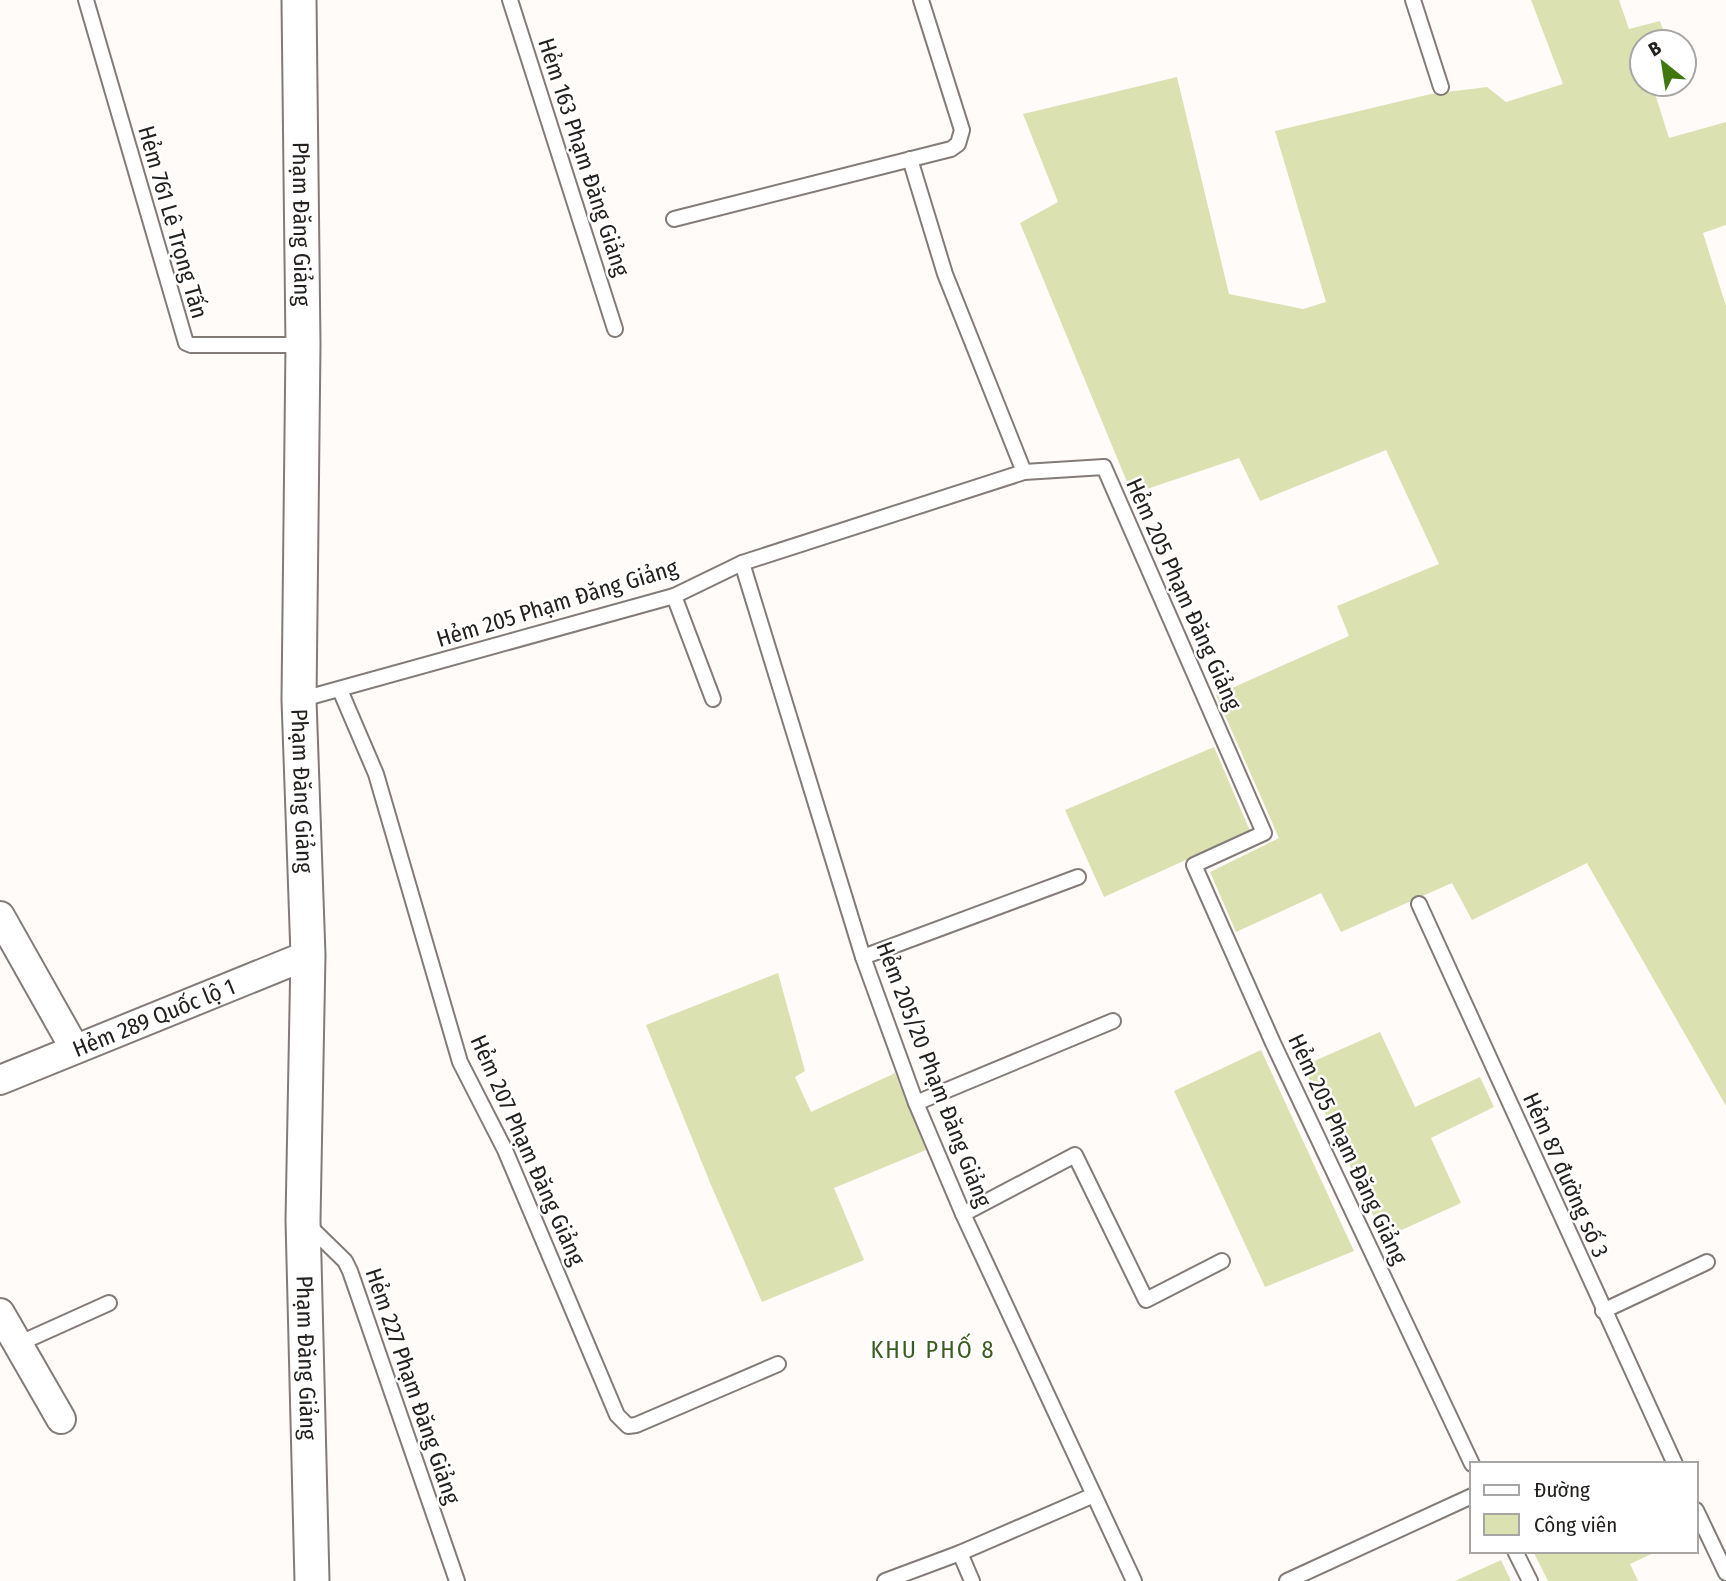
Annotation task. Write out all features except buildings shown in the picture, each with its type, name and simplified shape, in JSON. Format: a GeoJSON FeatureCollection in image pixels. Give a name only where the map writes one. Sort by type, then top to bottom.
{"type":"FeatureCollection","features":[{"type":"Feature","properties":{"kind":"street","name":"Phạm Đăng Giảng"},"geometry":{"type":"LineString","coordinates":[[299,0],[303,345],[299,700],[308,955],[303,1220],[312,1581]]}},
{"type":"Feature","properties":{"kind":"street"},"geometry":{"type":"LineString","coordinates":[[0,916],[75,1049]]}},
{"type":"Feature","properties":{"kind":"street","name":"Hẻm 289 Quốc lộ 1"},"geometry":{"type":"LineString","coordinates":[[0,1080],[308,955]]}},
{"type":"Feature","properties":{"kind":"street"},"geometry":{"type":"LineString","coordinates":[[0,1313],[61,1419]]}},
{"type":"Feature","properties":{"kind":"lane","name":"Hẻm 761 Lê Trọng Tấn"},"geometry":{"type":"LineString","coordinates":[[86,0],[186,343],[303,345]]}},
{"type":"Feature","properties":{"kind":"lane","name":"Hẻm 163 Phạm Đăng Giảng"},"geometry":{"type":"LineString","coordinates":[[510,0],[615,329]]}},
{"type":"Feature","properties":{"kind":"lane"},"geometry":{"type":"LineString","coordinates":[[674,219],[951,149],[958,144],[961,130],[921,0]]}},
{"type":"Feature","properties":{"kind":"lane"},"geometry":{"type":"LineString","coordinates":[[1413,0],[1441,87]]}},
{"type":"Feature","properties":{"kind":"lane"},"geometry":{"type":"LineString","coordinates":[[911,159],[945,274],[1024,472]]}},
{"type":"Feature","properties":{"kind":"lane","name":"Hẻm 205 Phạm Đăng Giảng"},"geometry":{"type":"LineString","coordinates":[[299,700],[674,596],[742,563],[1024,472],[1104,467],[1264,832],[1194,865],[1279,1056],[1471,1462]]}},
{"type":"Feature","properties":{"kind":"lane","name":"Hẻm 205/20 Phạm Đăng Giảng"},"geometry":{"type":"LineString","coordinates":[[742,563],[863,957],[916,1103],[963,1214],[1134,1581]]}},
{"type":"Feature","properties":{"kind":"lane"},"geometry":{"type":"LineString","coordinates":[[674,596],[713,699]]}},
{"type":"Feature","properties":{"kind":"lane","name":"Hẻm 207 Phạm Đăng Giảng"},"geometry":{"type":"LineString","coordinates":[[340,690],[376,774],[460,1062],[505,1150],[617,1415],[628,1426],[636,1425],[778,1364]]}},
{"type":"Feature","properties":{"kind":"lane"},"geometry":{"type":"LineString","coordinates":[[863,957],[1078,877]]}},
{"type":"Feature","properties":{"kind":"lane","name":"Hẻm 87 đường số 3"},"geometry":{"type":"LineString","coordinates":[[1419,904],[1674,1462]]}},
{"type":"Feature","properties":{"kind":"lane"},"geometry":{"type":"LineString","coordinates":[[916,1103],[1113,1021]]}},
{"type":"Feature","properties":{"kind":"lane"},"geometry":{"type":"LineString","coordinates":[[963,1214],[1075,1155],[1146,1300],[1222,1261]]}},
{"type":"Feature","properties":{"kind":"lane","name":"Hẻm 227 Phạm Đăng Giảng"},"geometry":{"type":"LineString","coordinates":[[303,1220],[345,1261],[350,1271],[457,1581]]}},
{"type":"Feature","properties":{"kind":"lane"},"geometry":{"type":"LineString","coordinates":[[1603,1311],[1707,1262]]}},
{"type":"Feature","properties":{"kind":"lane"},"geometry":{"type":"LineString","coordinates":[[18,1345],[109,1303]]}},
{"type":"Feature","properties":{"kind":"lane"},"geometry":{"type":"LineString","coordinates":[[885,1581],[960,1553],[1094,1495]]}},
{"type":"Feature","properties":{"kind":"lane"},"geometry":{"type":"LineString","coordinates":[[1287,1581],[1470,1497]]}},
{"type":"Feature","properties":{"kind":"lane"},"geometry":{"type":"LineString","coordinates":[[1698,1514],[1726,1573]]}},
{"type":"Feature","properties":{"kind":"lane"},"geometry":{"type":"LineString","coordinates":[[960,1553],[972,1581]]}},
{"type":"Feature","properties":{"kind":"lane"},"geometry":{"type":"LineString","coordinates":[[1516,1553],[1530,1581]]}},
{"type":"Feature","properties":{"kind":"green space"},"geometry":{"type":"Polygon","coordinates":[[[1531,0],[1619,0],[1629,28],[1628,98],[1656,98],[1669,138],[1726,122],[1726,225],[1703,233],[1726,306],[1726,1106],[1587,863],[1472,920],[1452,883],[1341,932],[1321,893],[1236,932],[1210,872],[1279,838],[1216,695],[1349,636],[1337,606],[1439,564],[1386,450],[1260,501],[1239,458],[1132,494],[1020,223],[1058,202],[1023,114],[1177,77],[1229,294],[1303,309],[1326,302],[1275,131],[1431,94],[1487,87],[1506,102],[1563,84],[1531,0]]]}},
{"type":"Feature","properties":{"kind":"green space"},"geometry":{"type":"Polygon","coordinates":[[[1660,21],[1662,28],[1633,28],[1660,21]]]}},
{"type":"Feature","properties":{"kind":"green space"},"geometry":{"type":"Polygon","coordinates":[[[1214,747],[1250,831],[1104,897],[1065,810],[1214,747]]]}},
{"type":"Feature","properties":{"kind":"green space"},"geometry":{"type":"Polygon","coordinates":[[[778,973],[805,1071],[795,1077],[811,1112],[895,1073],[926,1150],[834,1188],[864,1260],[762,1302],[646,1025],[778,973]]]}},
{"type":"Feature","properties":{"kind":"green space"},"geometry":{"type":"Polygon","coordinates":[[[1380,1032],[1415,1107],[1480,1077],[1494,1107],[1431,1138],[1461,1203],[1384,1238],[1303,1066],[1380,1032]]]}},
{"type":"Feature","properties":{"kind":"green space"},"geometry":{"type":"Polygon","coordinates":[[[1261,1050],[1354,1251],[1265,1287],[1174,1091],[1261,1050]]]}},
{"type":"Feature","properties":{"kind":"green space"},"geometry":{"type":"Polygon","coordinates":[[[1534,1553],[1654,1553],[1630,1564],[1638,1581],[1548,1581],[1534,1553]]]}},
{"type":"Feature","properties":{"kind":"green space"},"geometry":{"type":"Polygon","coordinates":[[[1501,1560],[1511,1581],[1455,1581],[1501,1560]]]}},
{"type":"Feature","properties":{"kind":"district","name":"KHU PHỐ 8"},"geometry":{"type":"Point","coordinates":[933,1350]}}]}
